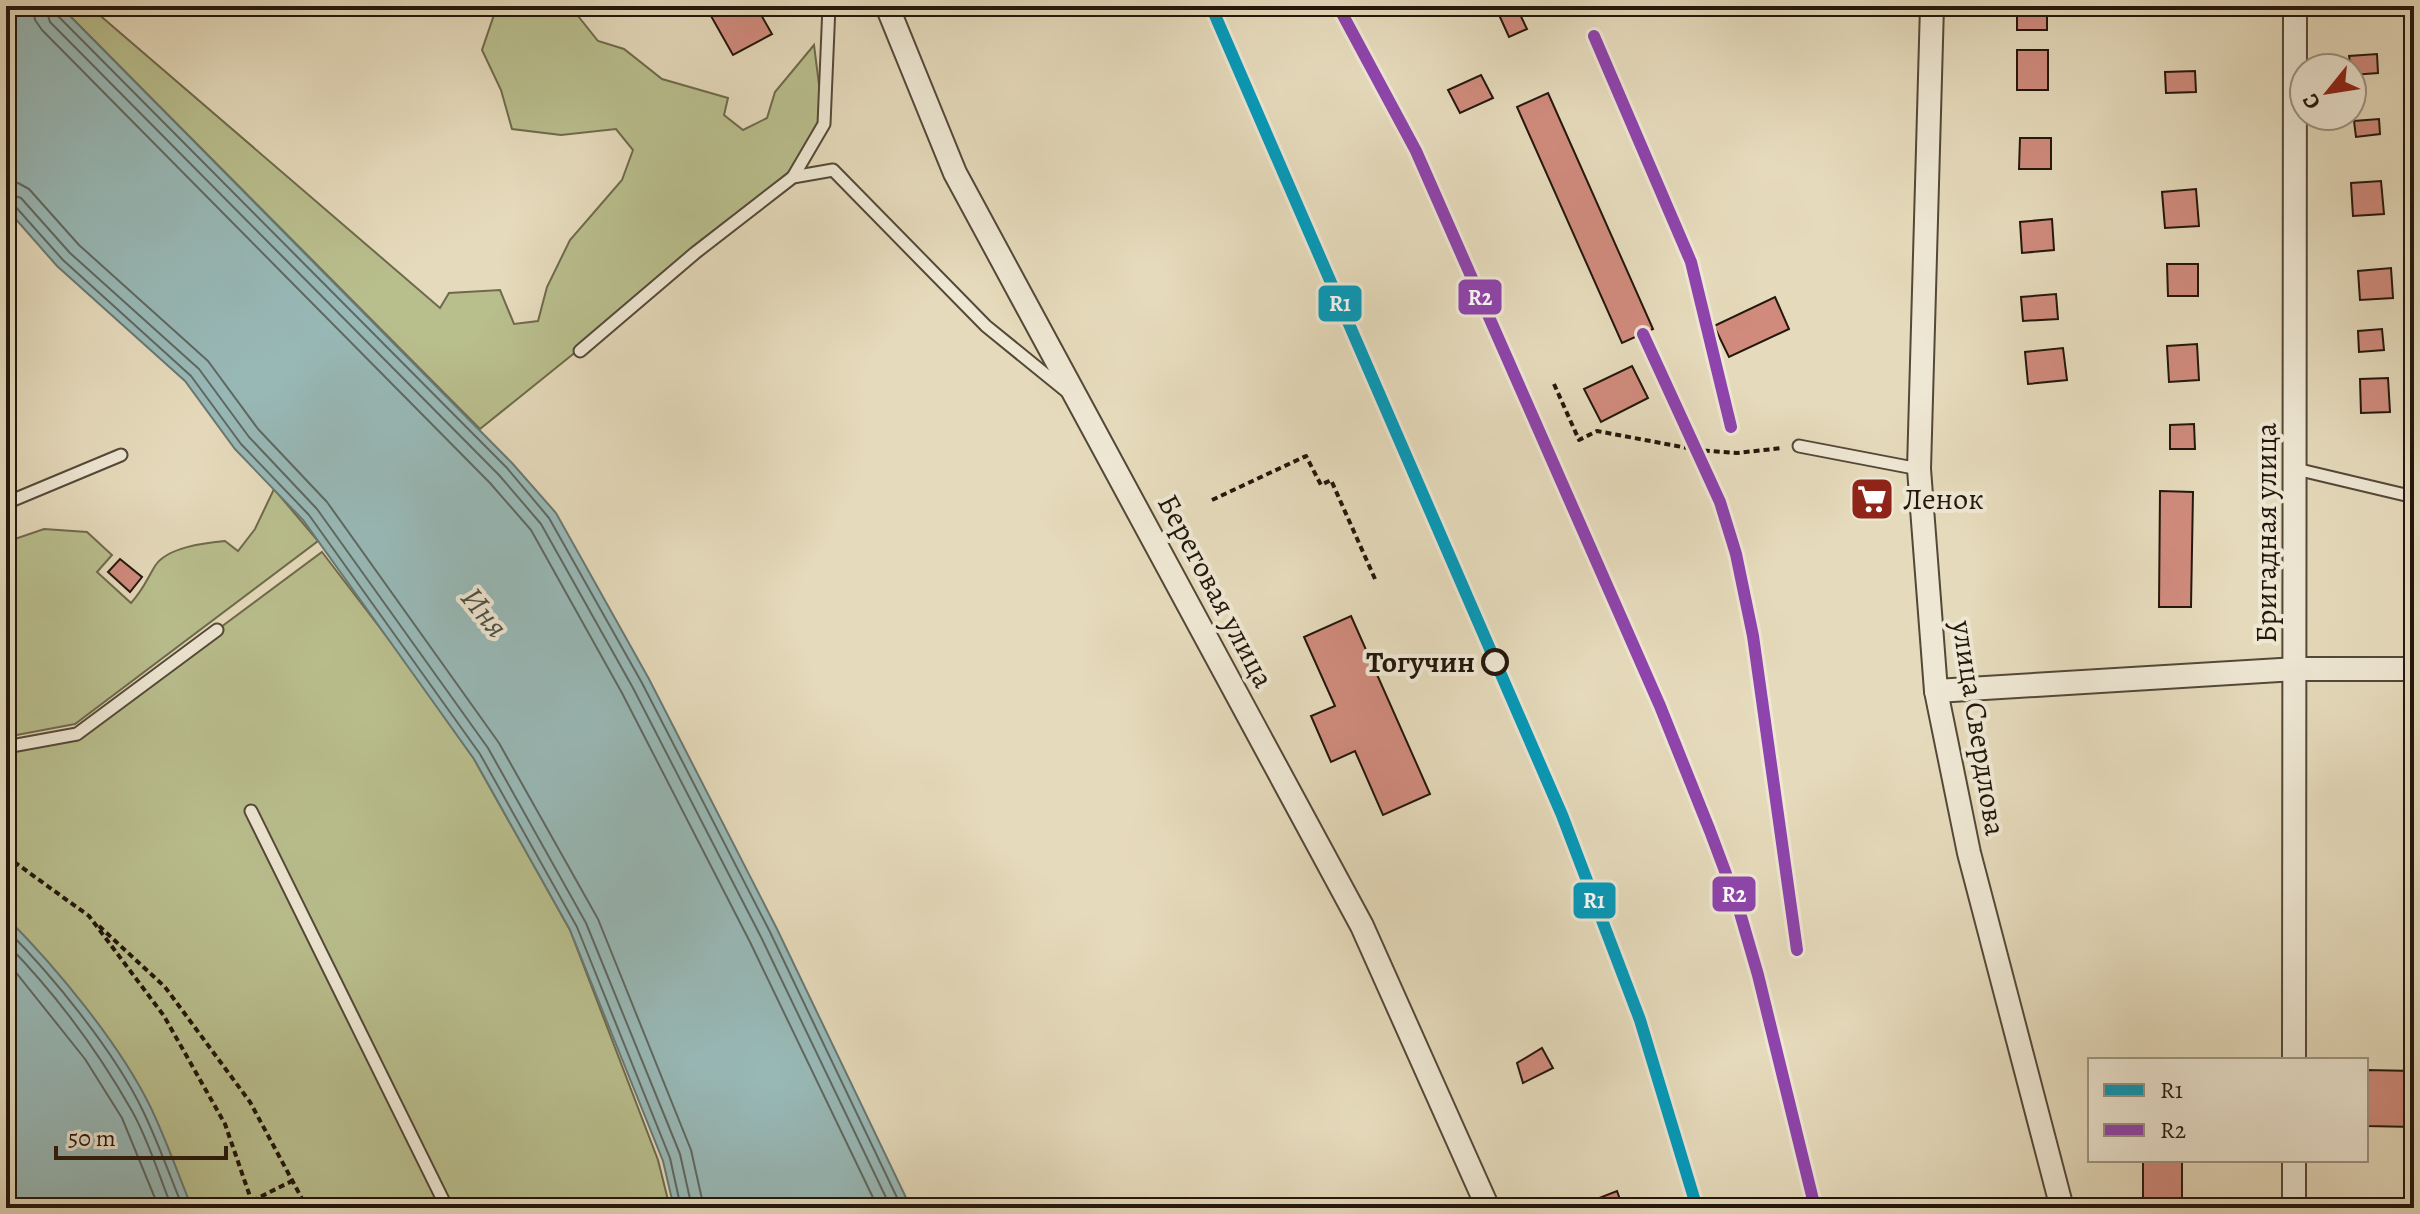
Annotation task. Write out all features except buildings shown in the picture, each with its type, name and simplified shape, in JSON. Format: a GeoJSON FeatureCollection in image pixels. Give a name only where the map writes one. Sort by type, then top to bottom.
{"type":"FeatureCollection","features":[{"type":"Feature","properties":{"kind":"street","name":"Береговая улица"},"geometry":{"type":"LineString","coordinates":[[887,6],[955,173],[1362,926],[1488,1208]]}},
{"type":"Feature","properties":{"kind":"street","name":"улица Свердлова"},"geometry":{"type":"LineString","coordinates":[[1932,6],[1919,469],[1936,691],[1969,853],[2062,1208]]}},
{"type":"Feature","properties":{"kind":"street","name":"Бригадная улица"},"geometry":{"type":"LineString","coordinates":[[2294,1058],[2295,6]]}},
{"type":"Feature","properties":{"kind":"street"},"geometry":{"type":"LineString","coordinates":[[1936,691],[2296,669],[2414,669]]}},
{"type":"Feature","properties":{"kind":"street"},"geometry":{"type":"LineString","coordinates":[[2294,1162],[2294,1208]]}},
{"type":"Feature","properties":{"kind":"lane"},"geometry":{"type":"LineString","coordinates":[[580,351],[695,253],[793,177],[824,124],[829,6]]}},
{"type":"Feature","properties":{"kind":"lane"},"geometry":{"type":"LineString","coordinates":[[793,177],[833,170],[986,326],[1082,404]]}},
{"type":"Feature","properties":{"kind":"lane"},"geometry":{"type":"LineString","coordinates":[[1799,446],[1919,469]]}},
{"type":"Feature","properties":{"kind":"lane"},"geometry":{"type":"LineString","coordinates":[[6,503],[121,455]]}},
{"type":"Feature","properties":{"kind":"lane"},"geometry":{"type":"LineString","coordinates":[[2296,469],[2414,497]]}},
{"type":"Feature","properties":{"kind":"lane"},"geometry":{"type":"LineString","coordinates":[[6,747],[77,734],[217,630]]}},
{"type":"Feature","properties":{"kind":"lane"},"geometry":{"type":"LineString","coordinates":[[251,811],[447,1208]]}},
{"type":"Feature","properties":{"kind":"path"},"geometry":{"type":"LineString","coordinates":[[220,6],[246,13],[277,6]]}},
{"type":"Feature","properties":{"kind":"path"},"geometry":{"type":"LineString","coordinates":[[1554,384],[1579,440],[1597,431],[1698,450],[1737,453],[1799,446]]}},
{"type":"Feature","properties":{"kind":"path"},"geometry":{"type":"LineString","coordinates":[[1212,500],[1306,456],[1321,485],[1331,480],[1375,579]]}},
{"type":"Feature","properties":{"kind":"path"},"geometry":{"type":"LineString","coordinates":[[6,856],[89,916],[165,987],[250,1102],[307,1208]]}},
{"type":"Feature","properties":{"kind":"path"},"geometry":{"type":"LineString","coordinates":[[89,916],[164,1016],[225,1124],[254,1208]]}},
{"type":"Feature","properties":{"kind":"path"},"geometry":{"type":"LineString","coordinates":[[252,1201],[292,1181]]}},
{"type":"Feature","properties":{"kind":"green space"},"geometry":{"type":"Polygon","coordinates":[[[60,6],[89,6],[440,308],[449,293],[500,290],[514,324],[538,321],[547,287],[570,240],[622,180],[633,150],[616,129],[561,135],[512,129],[501,90],[482,50],[497,6],[570,6],[598,41],[624,49],[662,79],[728,98],[724,115],[743,130],[767,118],[775,92],[814,45],[824,124],[793,177],[480,429],[60,6]]]}},
{"type":"Feature","properties":{"kind":"green space"},"geometry":{"type":"Polygon","coordinates":[[[274,489],[318,541],[75,724],[6,737],[6,542],[44,529],[87,532],[112,555],[97,572],[131,603],[155,566],[168,554],[187,547],[225,541],[238,551],[255,529],[274,489]]]}},
{"type":"Feature","properties":{"kind":"green space"},"geometry":{"type":"Polygon","coordinates":[[[322,552],[400,654],[474,759],[570,930],[658,1160],[670,1208],[6,1208],[6,746],[77,734],[322,552]]]}},
{"type":"Feature","properties":{"kind":"water","name":"Иня"},"geometry":{"type":"Polygon","coordinates":[[[6,6],[60,6],[512,463],[556,513],[649,679],[777,929],[911,1208],[674,1208],[663,1161],[570,930],[474,759],[303,520],[235,449],[185,381],[57,266],[6,208],[6,6]]]}},
{"type":"Feature","properties":{"kind":"water"},"geometry":{"type":"Polygon","coordinates":[[[6,917],[65,982],[104,1032],[137,1082],[156,1118],[192,1208],[6,1208],[6,917]]]}},
{"type":"Feature","properties":{"kind":"transit line","name":"R1"},"geometry":{"type":"LineString","coordinates":[[1211,6],[1562,815],[1640,1020],[1697,1208]]}},
{"type":"Feature","properties":{"kind":"transit line","name":"R2"},"geometry":{"type":"LineString","coordinates":[[1338,6],[1416,151],[1660,706],[1710,831],[1738,906],[1758,975],[1815,1208]]}},
{"type":"Feature","properties":{"kind":"transit line","name":"R2"},"geometry":{"type":"LineString","coordinates":[[1594,36],[1691,262],[1731,427]]}},
{"type":"Feature","properties":{"kind":"transit line","name":"R2"},"geometry":{"type":"LineString","coordinates":[[1643,334],[1720,502],[1736,554],[1753,636],[1797,950]]}},
{"type":"Feature","properties":{"kind":"place","name":"Ленок"},"geometry":{"type":"Point","coordinates":[1872,499]}},
{"type":"Feature","properties":{"kind":"place","name":"Тогучин"},"geometry":{"type":"Point","coordinates":[1495,662]}}]}
